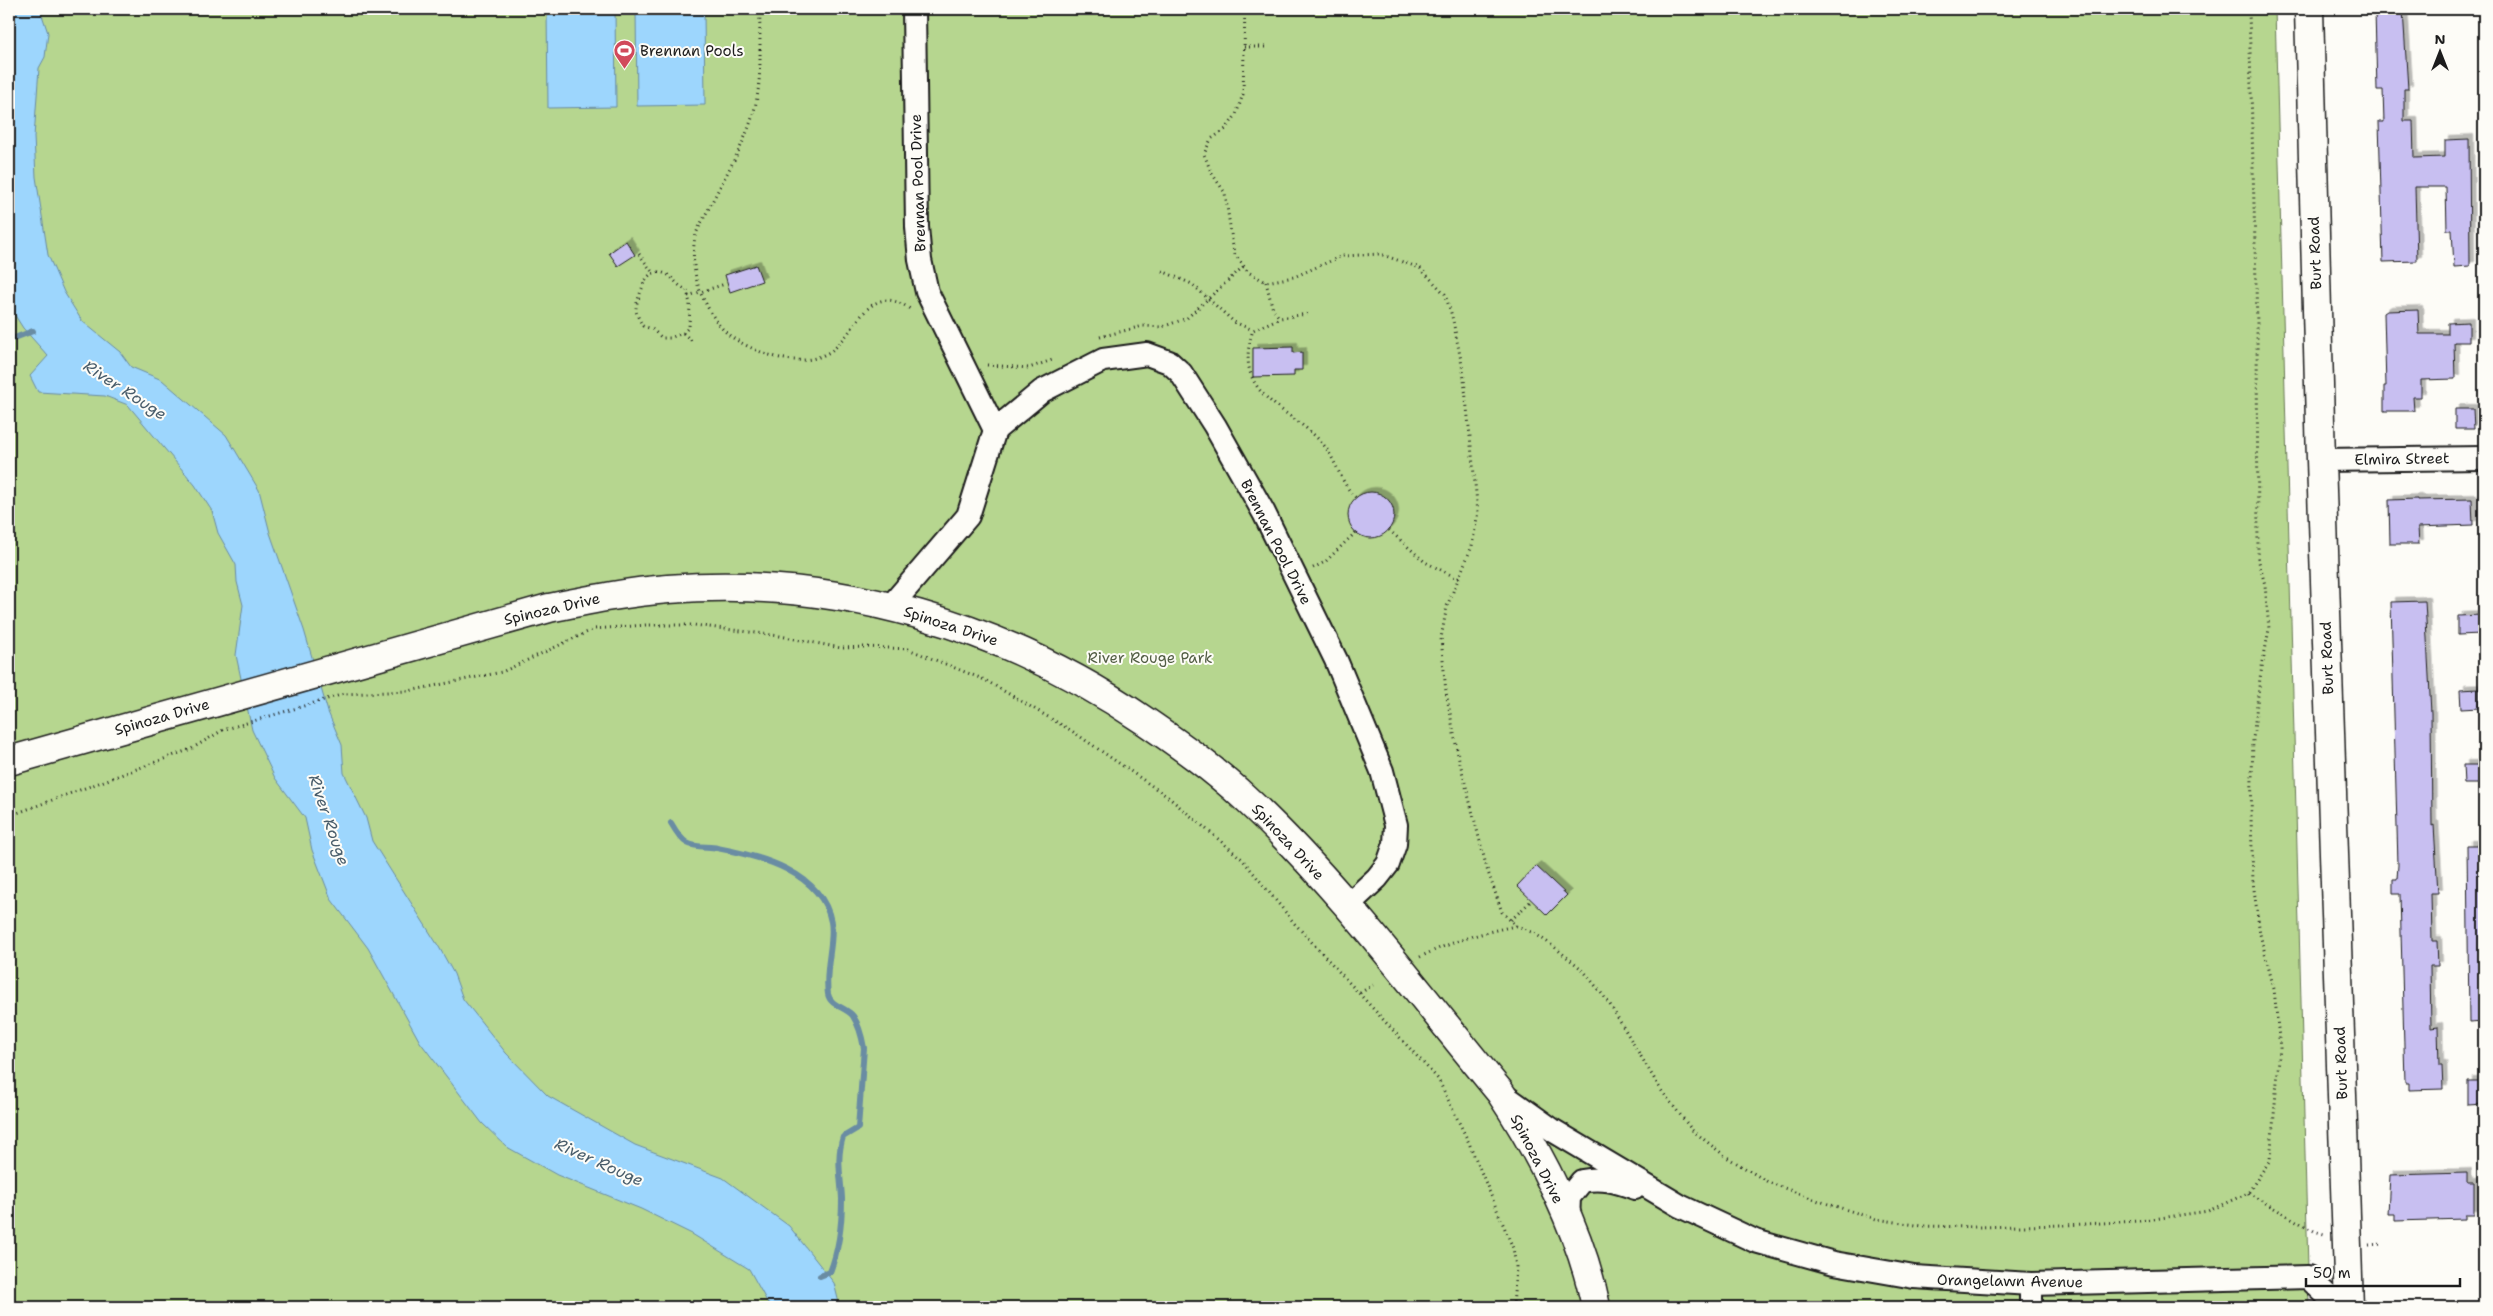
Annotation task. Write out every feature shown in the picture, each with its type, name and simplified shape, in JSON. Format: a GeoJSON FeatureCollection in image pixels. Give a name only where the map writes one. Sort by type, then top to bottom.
{"type":"FeatureCollection","features":[{"type":"Feature","properties":{"kind":"street","name":"Brennan Pool Drive"},"geometry":{"type":"LineString","coordinates":[[914,9],[917,227],[920,260],[927,292],[956,353],[995,430],[1042,391],[1104,360],[1147,354],[1169,362],[1182,372],[1264,513],[1336,660],[1382,771],[1396,826],[1395,844],[1388,864],[1377,878],[1347,906]]}},
{"type":"Feature","properties":{"kind":"street","name":"Burt Road"},"geometry":{"type":"LineString","coordinates":[[2309,9],[2321,460],[2349,1307]]}},
{"type":"Feature","properties":{"kind":"street"},"geometry":{"type":"LineString","coordinates":[[890,606],[968,516],[995,430]]}},
{"type":"Feature","properties":{"kind":"street","name":"Elmira Street"},"geometry":{"type":"LineString","coordinates":[[2321,460],[2484,458]]}},
{"type":"Feature","properties":{"kind":"street","name":"Spinoza Drive"},"geometry":{"type":"LineString","coordinates":[[9,761],[549,608],[602,597],[669,589],[736,587],[777,589],[817,593],[890,606],[958,626],[1021,650],[1081,681],[1116,702],[1205,763],[1245,797],[1347,906],[1500,1092],[1538,1158],[1568,1220],[1596,1307]]}},
{"type":"Feature","properties":{"kind":"street","name":"Orangelawn Avenue"},"geometry":{"type":"LineString","coordinates":[[1500,1092],[1554,1131],[1680,1206]]}},
{"type":"Feature","properties":{"kind":"street","name":"Orangelawn Avenue"},"geometry":{"type":"LineString","coordinates":[[1568,1220],[1569,1197],[1582,1181],[1595,1178],[1612,1180],[1680,1206],[1755,1241],[1834,1264],[1914,1277],[2031,1284],[2308,1277],[2339,1307]]}},
{"type":"Feature","properties":{"kind":"street"},"geometry":{"type":"LineString","coordinates":[[2031,1284],[2031,1307]]}},
{"type":"Feature","properties":{"kind":"path"},"geometry":{"type":"LineString","coordinates":[[760,9],[759,80],[754,110],[742,145],[696,234],[694,255],[701,292],[716,322],[734,339],[760,353],[786,360],[809,359],[831,351],[861,315],[876,302],[890,301],[908,307],[914,313]]}},
{"type":"Feature","properties":{"kind":"path"},"geometry":{"type":"LineString","coordinates":[[1245,9],[1243,94],[1236,115],[1226,129],[1211,139],[1204,154],[1211,172],[1225,193],[1234,253],[1248,272],[1266,282],[1294,277],[1342,256],[1380,254],[1420,268],[1445,294],[1452,316],[1463,370],[1478,512],[1472,546],[1447,606],[1441,638],[1446,692],[1458,755],[1487,869],[1502,912],[1516,926],[1541,938],[1583,970],[1608,1003],[1660,1090],[1692,1130],[1725,1156],[1768,1182],[1819,1202],[1876,1219],[1922,1226],[1976,1227],[2140,1220],[2208,1211],[2248,1193],[2270,1160],[2280,1048],[2274,989],[2260,934],[2256,908],[2250,817],[2253,739],[2260,678],[2269,629],[2265,585],[2258,558],[2257,324],[2248,9]]}},
{"type":"Feature","properties":{"kind":"path"},"geometry":{"type":"LineString","coordinates":[[1244,47],[1267,47]]}},
{"type":"Feature","properties":{"kind":"path"},"geometry":{"type":"LineString","coordinates":[[639,254],[653,273]]}},
{"type":"Feature","properties":{"kind":"path"},"geometry":{"type":"LineString","coordinates":[[1096,339],[1115,332],[1143,326],[1171,325],[1186,318],[1244,266]]}},
{"type":"Feature","properties":{"kind":"path"},"geometry":{"type":"LineString","coordinates":[[1162,271],[1192,284],[1234,322],[1253,330],[1280,318],[1307,314]]}},
{"type":"Feature","properties":{"kind":"path"},"geometry":{"type":"LineString","coordinates":[[653,273],[666,273],[673,277],[676,284],[686,290],[688,296],[689,327],[683,333],[670,338],[662,338],[652,329],[642,326],[636,314],[635,304],[642,285],[646,278],[653,273]]}},
{"type":"Feature","properties":{"kind":"path"},"geometry":{"type":"LineString","coordinates":[[1266,282],[1273,310],[1280,318]]}},
{"type":"Feature","properties":{"kind":"path"},"geometry":{"type":"LineString","coordinates":[[688,296],[725,284]]}},
{"type":"Feature","properties":{"kind":"path"},"geometry":{"type":"LineString","coordinates":[[1253,330],[1250,340],[1249,360],[1250,376],[1254,384],[1285,413],[1321,442],[1334,458],[1346,489],[1356,498]]}},
{"type":"Feature","properties":{"kind":"path"},"geometry":{"type":"LineString","coordinates":[[683,333],[693,342]]}},
{"type":"Feature","properties":{"kind":"path"},"geometry":{"type":"LineString","coordinates":[[956,353],[991,367],[1029,368],[1054,360]]}},
{"type":"Feature","properties":{"kind":"path"},"geometry":{"type":"LineString","coordinates":[[1389,530],[1425,562],[1459,579]]}},
{"type":"Feature","properties":{"kind":"path"},"geometry":{"type":"LineString","coordinates":[[1295,577],[1325,562],[1356,532]]}},
{"type":"Feature","properties":{"kind":"path"},"geometry":{"type":"LineString","coordinates":[[9,816],[191,748],[223,730],[344,694],[410,691],[502,672],[594,629],[646,624],[694,625],[780,636],[841,648],[908,649],[985,680],[1072,731],[1168,797],[1242,859],[1295,924],[1438,1079],[1469,1143],[1513,1248],[1516,1266],[1513,1307]]}},
{"type":"Feature","properties":{"kind":"path"},"geometry":{"type":"LineString","coordinates":[[1510,920],[1532,900]]}},
{"type":"Feature","properties":{"kind":"path"},"geometry":{"type":"LineString","coordinates":[[1415,960],[1443,946],[1488,931],[1516,926]]}},
{"type":"Feature","properties":{"kind":"path"},"geometry":{"type":"LineString","coordinates":[[1360,993],[1373,985]]}},
{"type":"Feature","properties":{"kind":"path"},"geometry":{"type":"LineString","coordinates":[[2248,1193],[2314,1231],[2365,1245],[2382,1244]]}},
{"type":"Feature","properties":{"kind":"green space","name":"River Rouge Park"},"geometry":{"type":"Polygon","coordinates":[[[9,9],[2275,9],[2309,1307],[9,1307],[9,9]]]}},
{"type":"Feature","properties":{"kind":"water","name":"River Rouge"},"geometry":{"type":"Polygon","coordinates":[[[9,9],[40,9],[48,33],[45,57],[39,68],[34,137],[36,177],[48,255],[64,292],[82,321],[120,352],[131,367],[162,380],[226,435],[259,490],[270,533],[304,630],[328,712],[342,745],[344,773],[366,818],[372,841],[439,947],[454,974],[463,999],[506,1053],[548,1096],[635,1145],[723,1178],[789,1226],[834,1283],[840,1307],[770,1307],[749,1269],[692,1234],[641,1209],[557,1175],[507,1147],[482,1123],[420,1042],[368,948],[331,899],[312,850],[305,818],[275,778],[252,730],[236,655],[243,605],[237,582],[236,565],[218,533],[212,511],[195,485],[128,405],[105,396],[38,392],[30,376],[48,356],[23,328],[9,306],[9,9]]]}},
{"type":"Feature","properties":{"kind":"water"},"geometry":{"type":"Polygon","coordinates":[[[547,9],[615,9],[616,107],[548,108],[547,9]]]}},
{"type":"Feature","properties":{"kind":"water"},"geometry":{"type":"Polygon","coordinates":[[[636,9],[704,9],[705,105],[637,106],[636,9]]]}},
{"type":"Feature","properties":{"kind":"building"},"geometry":{"type":"Polygon","coordinates":[[[2403,10],[2408,89],[2404,89],[2404,121],[2413,121],[2414,158],[2445,157],[2445,140],[2469,139],[2470,266],[2454,267],[2452,230],[2447,230],[2446,187],[2415,187],[2417,261],[2383,262],[2379,122],[2384,122],[2383,90],[2377,90],[2375,11],[2403,10]]]}},
{"type":"Feature","properties":{"kind":"building"},"geometry":{"type":"Polygon","coordinates":[[[626,241],[635,255],[618,266],[609,253],[626,241]]]}},
{"type":"Feature","properties":{"kind":"building"},"geometry":{"type":"Polygon","coordinates":[[[756,265],[762,281],[730,292],[725,275],[756,265]]]}},
{"type":"Feature","properties":{"kind":"building"},"geometry":{"type":"Polygon","coordinates":[[[2418,310],[2419,334],[2448,334],[2448,323],[2469,322],[2469,342],[2454,342],[2455,379],[2421,380],[2421,397],[2413,397],[2414,411],[2384,411],[2384,386],[2386,386],[2384,313],[2387,311],[2418,310]]]}},
{"type":"Feature","properties":{"kind":"building"},"geometry":{"type":"Polygon","coordinates":[[[1293,347],[1293,353],[1302,352],[1302,370],[1294,370],[1294,376],[1253,377],[1253,348],[1293,347]]]}},
{"type":"Feature","properties":{"kind":"building"},"geometry":{"type":"Polygon","coordinates":[[[2455,409],[2473,409],[2474,429],[2455,429],[2455,409]]]}},
{"type":"Feature","properties":{"kind":"building"},"geometry":{"type":"Polygon","coordinates":[[[1366,492],[1376,492],[1390,502],[1394,515],[1390,528],[1384,534],[1376,538],[1366,538],[1352,528],[1348,520],[1348,510],[1358,496],[1366,492]]]}},
{"type":"Feature","properties":{"kind":"building"},"geometry":{"type":"Polygon","coordinates":[[[2472,499],[2473,525],[2418,527],[2419,544],[2390,544],[2389,500],[2472,499]]]}},
{"type":"Feature","properties":{"kind":"building"},"geometry":{"type":"Polygon","coordinates":[[[2425,601],[2431,713],[2432,826],[2434,825],[2438,893],[2431,893],[2432,941],[2437,941],[2438,966],[2430,966],[2431,1028],[2438,1027],[2439,1065],[2442,1065],[2443,1089],[2409,1090],[2409,1083],[2405,1083],[2400,894],[2393,894],[2393,879],[2397,879],[2398,865],[2391,602],[2425,601]]]}},
{"type":"Feature","properties":{"kind":"building"},"geometry":{"type":"Polygon","coordinates":[[[2481,615],[2481,634],[2458,635],[2458,616],[2481,615]]]}},
{"type":"Feature","properties":{"kind":"building"},"geometry":{"type":"Polygon","coordinates":[[[2479,689],[2479,708],[2461,709],[2460,690],[2479,689]]]}},
{"type":"Feature","properties":{"kind":"building"},"geometry":{"type":"Polygon","coordinates":[[[2463,765],[2483,765],[2484,784],[2464,784],[2463,765]]]}},
{"type":"Feature","properties":{"kind":"building"},"geometry":{"type":"Polygon","coordinates":[[[2467,845],[2484,845],[2484,1021],[2469,1022],[2467,845]]]}},
{"type":"Feature","properties":{"kind":"building"},"geometry":{"type":"Polygon","coordinates":[[[1536,866],[1567,895],[1547,915],[1517,886],[1536,866]]]}},
{"type":"Feature","properties":{"kind":"building"},"geometry":{"type":"Polygon","coordinates":[[[2468,1081],[2484,1081],[2484,1104],[2468,1105],[2468,1081]]]}},
{"type":"Feature","properties":{"kind":"building"},"geometry":{"type":"Polygon","coordinates":[[[2467,1173],[2467,1182],[2474,1182],[2474,1215],[2465,1215],[2465,1219],[2395,1221],[2395,1214],[2388,1214],[2390,1175],[2467,1173]]]}},
{"type":"Feature","properties":{"kind":"waterway"},"geometry":{"type":"LineString","coordinates":[[9,340],[33,331]]}},
{"type":"Feature","properties":{"kind":"waterway"},"geometry":{"type":"LineString","coordinates":[[671,823],[680,837],[690,845],[734,851],[787,869],[815,890],[825,905],[831,922],[832,938],[827,975],[829,998],[853,1016],[860,1031],[864,1048],[858,1128],[843,1137],[840,1152],[842,1208],[838,1245],[830,1272],[820,1276]]}},
{"type":"Feature","properties":{"kind":"place","name":"Brennan Pools"},"geometry":{"type":"Point","coordinates":[624,70]}}]}
